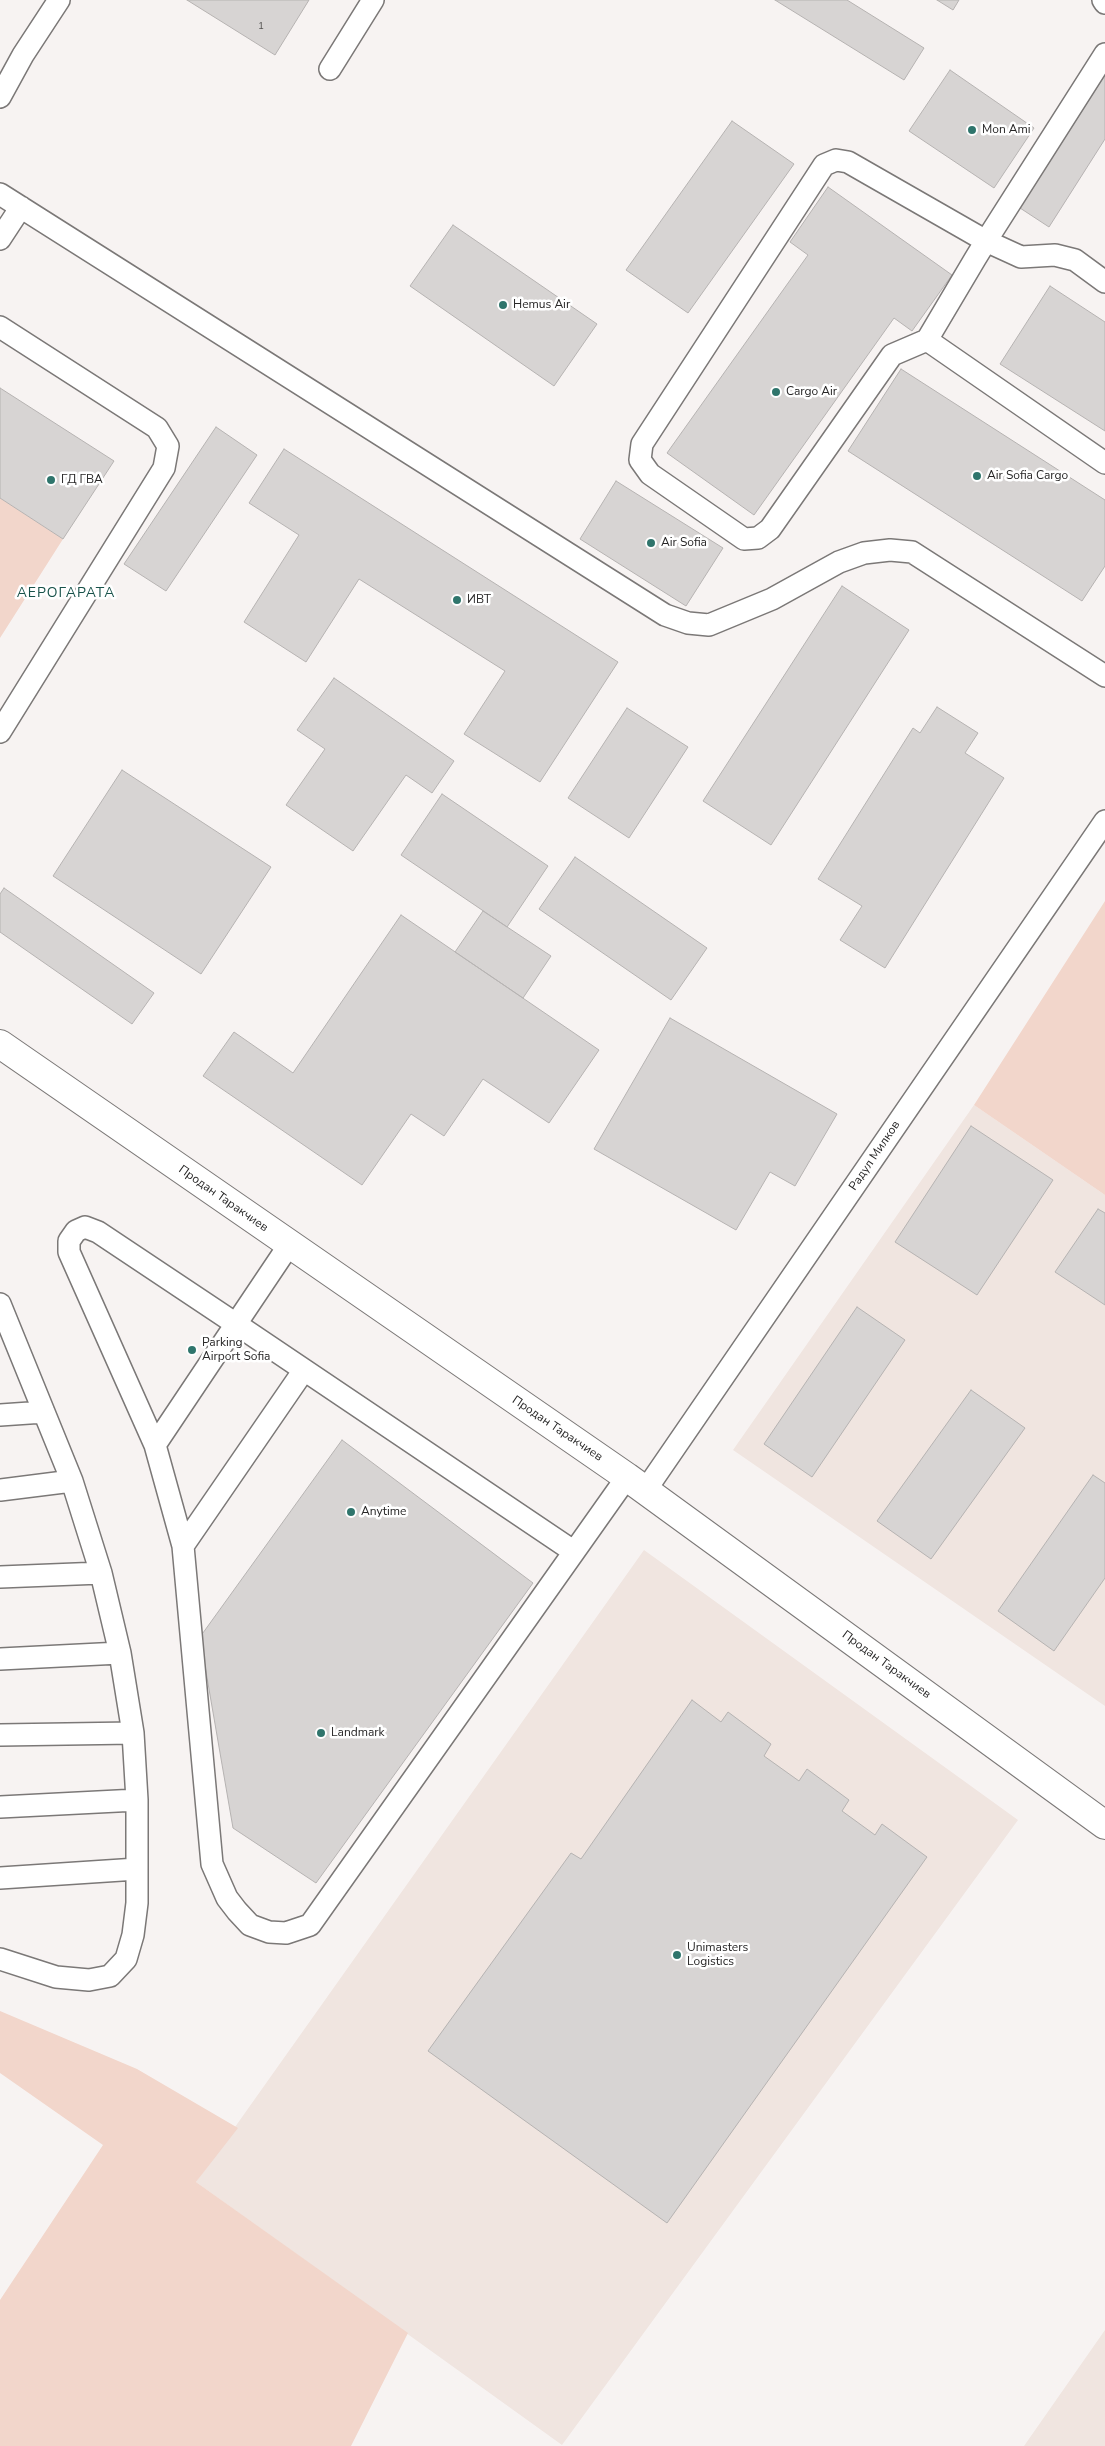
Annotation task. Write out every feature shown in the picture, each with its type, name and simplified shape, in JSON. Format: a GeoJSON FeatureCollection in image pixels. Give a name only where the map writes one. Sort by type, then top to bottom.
{"type":"FeatureCollection","features":[{"type":"Feature","properties":{"kind":"street","name":"Продан Таракчиев"},"geometry":{"type":"LineString","coordinates":[[0,1044],[636,1484],[1105,1825]]}},
{"type":"Feature","properties":{"kind":"lane"},"geometry":{"type":"LineString","coordinates":[[0,98],[23,55],[59,0]]}},
{"type":"Feature","properties":{"kind":"lane"},"geometry":{"type":"LineString","coordinates":[[330,69],[372,0]]}},
{"type":"Feature","properties":{"kind":"lane"},"geometry":{"type":"LineString","coordinates":[[1105,54],[986,240],[927,340],[892,355],[770,529],[758,538],[744,539],[650,474],[640,460],[642,444],[824,165],[836,160],[848,162],[986,240],[1021,257],[1055,255],[1076,260],[1105,282]]}},
{"type":"Feature","properties":{"kind":"lane"},"geometry":{"type":"LineString","coordinates":[[0,194],[665,615],[688,623],[710,625],[772,599],[839,562],[864,553],[890,550],[912,552],[1105,676]]}},
{"type":"Feature","properties":{"kind":"lane"},"geometry":{"type":"LineString","coordinates":[[0,239],[21,207]]}},
{"type":"Feature","properties":{"kind":"lane"},"geometry":{"type":"LineString","coordinates":[[0,327],[157,428],[168,446],[164,468],[0,732]]}},
{"type":"Feature","properties":{"kind":"lane"},"geometry":{"type":"LineString","coordinates":[[927,340],[1105,463]]}},
{"type":"Feature","properties":{"kind":"lane","name":"Радул Милков"},"geometry":{"type":"LineString","coordinates":[[236,1324],[98,1232],[85,1227],[76,1231],[69,1241],[69,1252],[155,1445],[183,1546],[212,1864],[226,1898],[250,1924],[269,1932],[286,1934],[310,1925],[573,1551],[636,1484],[1105,821]]}},
{"type":"Feature","properties":{"kind":"lane"},"geometry":{"type":"LineString","coordinates":[[155,1445],[288,1245]]}},
{"type":"Feature","properties":{"kind":"lane"},"geometry":{"type":"LineString","coordinates":[[0,1959],[56,1977],[89,1980],[110,1976],[126,1959],[133,1934],[137,1903],[137,1800],[133,1733],[120,1653],[102,1573],[72,1481],[2,1312]]}},
{"type":"Feature","properties":{"kind":"lane"},"geometry":{"type":"LineString","coordinates":[[236,1324],[573,1551]]}},
{"type":"Feature","properties":{"kind":"lane"},"geometry":{"type":"LineString","coordinates":[[183,1546],[304,1370]]}},
{"type":"Feature","properties":{"kind":"lane"},"geometry":{"type":"LineString","coordinates":[[0,1415],[44,1412]]}},
{"type":"Feature","properties":{"kind":"lane"},"geometry":{"type":"LineString","coordinates":[[0,1490],[72,1481]]}},
{"type":"Feature","properties":{"kind":"lane"},"geometry":{"type":"LineString","coordinates":[[0,1577],[102,1573]]}},
{"type":"Feature","properties":{"kind":"lane"},"geometry":{"type":"LineString","coordinates":[[0,1659],[120,1653]]}},
{"type":"Feature","properties":{"kind":"lane"},"geometry":{"type":"LineString","coordinates":[[0,1735],[133,1733]]}},
{"type":"Feature","properties":{"kind":"lane"},"geometry":{"type":"LineString","coordinates":[[0,1807],[137,1800]]}},
{"type":"Feature","properties":{"kind":"lane"},"geometry":{"type":"LineString","coordinates":[[0,1878],[137,1869]]}},
{"type":"Feature","properties":{"kind":"shaded area"},"geometry":{"type":"Polygon","coordinates":[[[0,498],[63,539],[0,638],[0,498]]]}},
{"type":"Feature","properties":{"kind":"shaded area"},"geometry":{"type":"Polygon","coordinates":[[[1105,901],[1105,1195],[974,1105],[1105,901]]]}},
{"type":"Feature","properties":{"kind":"shaded area"},"geometry":{"type":"Polygon","coordinates":[[[974,1105],[1105,1195],[1105,1706],[733,1450],[974,1105]]]}},
{"type":"Feature","properties":{"kind":"shaded area"},"geometry":{"type":"Polygon","coordinates":[[[644,1550],[1018,1820],[562,2445],[196,2182],[644,1550]]]}},
{"type":"Feature","properties":{"kind":"shaded area"},"geometry":{"type":"Polygon","coordinates":[[[0,2011],[137,2069],[238,2128],[196,2182],[408,2333],[351,2446],[0,2446],[0,2300],[103,2145],[0,2073],[0,2011]]]}},
{"type":"Feature","properties":{"kind":"shaded area"},"geometry":{"type":"Polygon","coordinates":[[[1105,2330],[1105,2446],[1024,2446],[1105,2330]]]}},
{"type":"Feature","properties":{"kind":"building"},"geometry":{"type":"Polygon","coordinates":[[[187,0],[309,0],[275,55],[187,0]]]}},
{"type":"Feature","properties":{"kind":"building"},"geometry":{"type":"Polygon","coordinates":[[[775,0],[847,0],[924,48],[904,80],[775,0]]]}},
{"type":"Feature","properties":{"kind":"building"},"geometry":{"type":"Polygon","coordinates":[[[937,0],[959,0],[953,10],[937,0]]]}},
{"type":"Feature","properties":{"kind":"building","name":"Mon Ami"},"geometry":{"type":"Polygon","coordinates":[[[950,70],[1034,128],[994,188],[909,131],[950,70]]]}},
{"type":"Feature","properties":{"kind":"building"},"geometry":{"type":"Polygon","coordinates":[[[1105,75],[1105,139],[1049,227],[1020,208],[1105,75]]]}},
{"type":"Feature","properties":{"kind":"building"},"geometry":{"type":"Polygon","coordinates":[[[732,121],[794,164],[688,313],[626,270],[732,121]]]}},
{"type":"Feature","properties":{"kind":"building","name":"Cargo Air"},"geometry":{"type":"Polygon","coordinates":[[[828,187],[952,275],[912,331],[894,318],[754,515],[667,453],[808,255],[790,242],[828,187]]]}},
{"type":"Feature","properties":{"kind":"building","name":"Hemus Air"},"geometry":{"type":"Polygon","coordinates":[[[453,225],[597,324],[554,386],[410,286],[453,225]]]}},
{"type":"Feature","properties":{"kind":"building"},"geometry":{"type":"Polygon","coordinates":[[[1050,286],[1105,322],[1105,431],[1000,364],[1050,286]]]}},
{"type":"Feature","properties":{"kind":"building","name":"Air Sofia Cargo"},"geometry":{"type":"Polygon","coordinates":[[[901,369],[1105,500],[1105,566],[1082,601],[848,451],[901,369]]]}},
{"type":"Feature","properties":{"kind":"building","name":"ГД ГВА"},"geometry":{"type":"Polygon","coordinates":[[[0,388],[114,461],[63,539],[0,498],[0,388]]]}},
{"type":"Feature","properties":{"kind":"building"},"geometry":{"type":"Polygon","coordinates":[[[216,427],[257,455],[166,591],[124,564],[216,427]]]}},
{"type":"Feature","properties":{"kind":"building","name":"ИВТ"},"geometry":{"type":"Polygon","coordinates":[[[284,449],[618,662],[540,782],[464,734],[505,671],[359,579],[306,662],[244,622],[299,535],[249,503],[284,449]]]}},
{"type":"Feature","properties":{"kind":"building","name":"Air Sofia"},"geometry":{"type":"Polygon","coordinates":[[[616,481],[723,548],[686,606],[580,539],[616,481]]]}},
{"type":"Feature","properties":{"kind":"building"},"geometry":{"type":"Polygon","coordinates":[[[842,586],[909,630],[771,845],[703,801],[842,586]]]}},
{"type":"Feature","properties":{"kind":"building"},"geometry":{"type":"Polygon","coordinates":[[[334,678],[454,761],[432,793],[406,775],[353,851],[286,805],[325,749],[297,730],[334,678]]]}},
{"type":"Feature","properties":{"kind":"building"},"geometry":{"type":"Polygon","coordinates":[[[937,707],[978,733],[965,753],[1004,778],[885,968],[840,940],[862,906],[818,879],[913,728],[920,733],[937,707]]]}},
{"type":"Feature","properties":{"kind":"building"},"geometry":{"type":"Polygon","coordinates":[[[627,708],[688,747],[629,838],[568,798],[627,708]]]}},
{"type":"Feature","properties":{"kind":"building"},"geometry":{"type":"Polygon","coordinates":[[[122,770],[271,867],[201,974],[53,876],[122,770]]]}},
{"type":"Feature","properties":{"kind":"building"},"geometry":{"type":"Polygon","coordinates":[[[442,794],[548,866],[507,927],[401,855],[442,794]]]}},
{"type":"Feature","properties":{"kind":"building"},"geometry":{"type":"Polygon","coordinates":[[[575,857],[707,948],[671,1000],[539,909],[575,857]]]}},
{"type":"Feature","properties":{"kind":"building"},"geometry":{"type":"Polygon","coordinates":[[[4,888],[154,993],[132,1024],[0,932],[0,894],[4,888]]]}},
{"type":"Feature","properties":{"kind":"building"},"geometry":{"type":"Polygon","coordinates":[[[483,911],[551,956],[523,998],[455,952],[483,911]]]}},
{"type":"Feature","properties":{"kind":"building"},"geometry":{"type":"Polygon","coordinates":[[[401,915],[599,1050],[549,1123],[483,1079],[444,1136],[411,1114],[362,1185],[203,1076],[234,1032],[293,1073],[401,915]]]}},
{"type":"Feature","properties":{"kind":"building"},"geometry":{"type":"Polygon","coordinates":[[[670,1018],[837,1114],[795,1186],[770,1172],[736,1230],[594,1149],[670,1018]]]}},
{"type":"Feature","properties":{"kind":"building"},"geometry":{"type":"Polygon","coordinates":[[[971,1126],[1053,1180],[977,1295],[895,1242],[971,1126]]]}},
{"type":"Feature","properties":{"kind":"building"},"geometry":{"type":"Polygon","coordinates":[[[1098,1209],[1105,1213],[1105,1305],[1055,1272],[1098,1209]]]}},
{"type":"Feature","properties":{"kind":"building"},"geometry":{"type":"Polygon","coordinates":[[[857,1307],[905,1340],[812,1477],[764,1444],[857,1307]]]}},
{"type":"Feature","properties":{"kind":"building"},"geometry":{"type":"Polygon","coordinates":[[[971,1390],[1025,1428],[931,1559],[877,1521],[971,1390]]]}},
{"type":"Feature","properties":{"kind":"building","name":"Landmark"},"geometry":{"type":"Polygon","coordinates":[[[342,1440],[533,1583],[316,1883],[233,1828],[200,1637],[342,1440]]]}},
{"type":"Feature","properties":{"kind":"building"},"geometry":{"type":"Polygon","coordinates":[[[1093,1475],[1105,1483],[1105,1578],[1054,1651],[998,1611],[1093,1475]]]}},
{"type":"Feature","properties":{"kind":"building","name":"Unimasters Logistics"},"geometry":{"type":"Polygon","coordinates":[[[692,1700],[721,1722],[728,1712],[771,1744],[764,1756],[799,1781],[807,1769],[849,1800],[842,1811],[875,1835],[882,1824],[927,1857],[667,2223],[428,2051],[571,1853],[581,1859],[692,1700]]]}},
{"type":"Feature","properties":{"kind":"place","name":"Mon Ami"},"geometry":{"type":"Point","coordinates":[972,130]}},
{"type":"Feature","properties":{"kind":"place","name":"Hemus Air"},"geometry":{"type":"Point","coordinates":[503,305]}},
{"type":"Feature","properties":{"kind":"place","name":"Cargo Air"},"geometry":{"type":"Point","coordinates":[776,392]}},
{"type":"Feature","properties":{"kind":"place","name":"Air Sofia Cargo"},"geometry":{"type":"Point","coordinates":[977,476]}},
{"type":"Feature","properties":{"kind":"place","name":"ГД ГВА"},"geometry":{"type":"Point","coordinates":[51,480]}},
{"type":"Feature","properties":{"kind":"place","name":"Air Sofia"},"geometry":{"type":"Point","coordinates":[651,543]}},
{"type":"Feature","properties":{"kind":"place","name":"ИВТ"},"geometry":{"type":"Point","coordinates":[457,600]}},
{"type":"Feature","properties":{"kind":"place","name":"Parking Airport Sofia"},"geometry":{"type":"Point","coordinates":[192,1350]}},
{"type":"Feature","properties":{"kind":"place","name":"Anytime"},"geometry":{"type":"Point","coordinates":[351,1512]}},
{"type":"Feature","properties":{"kind":"place","name":"Landmark"},"geometry":{"type":"Point","coordinates":[321,1733]}},
{"type":"Feature","properties":{"kind":"place","name":"Unimasters Logistics"},"geometry":{"type":"Point","coordinates":[677,1955]}},
{"type":"Feature","properties":{"kind":"district","name":"АЕРОГАРАТА"},"geometry":{"type":"Point","coordinates":[66,594]}}]}
